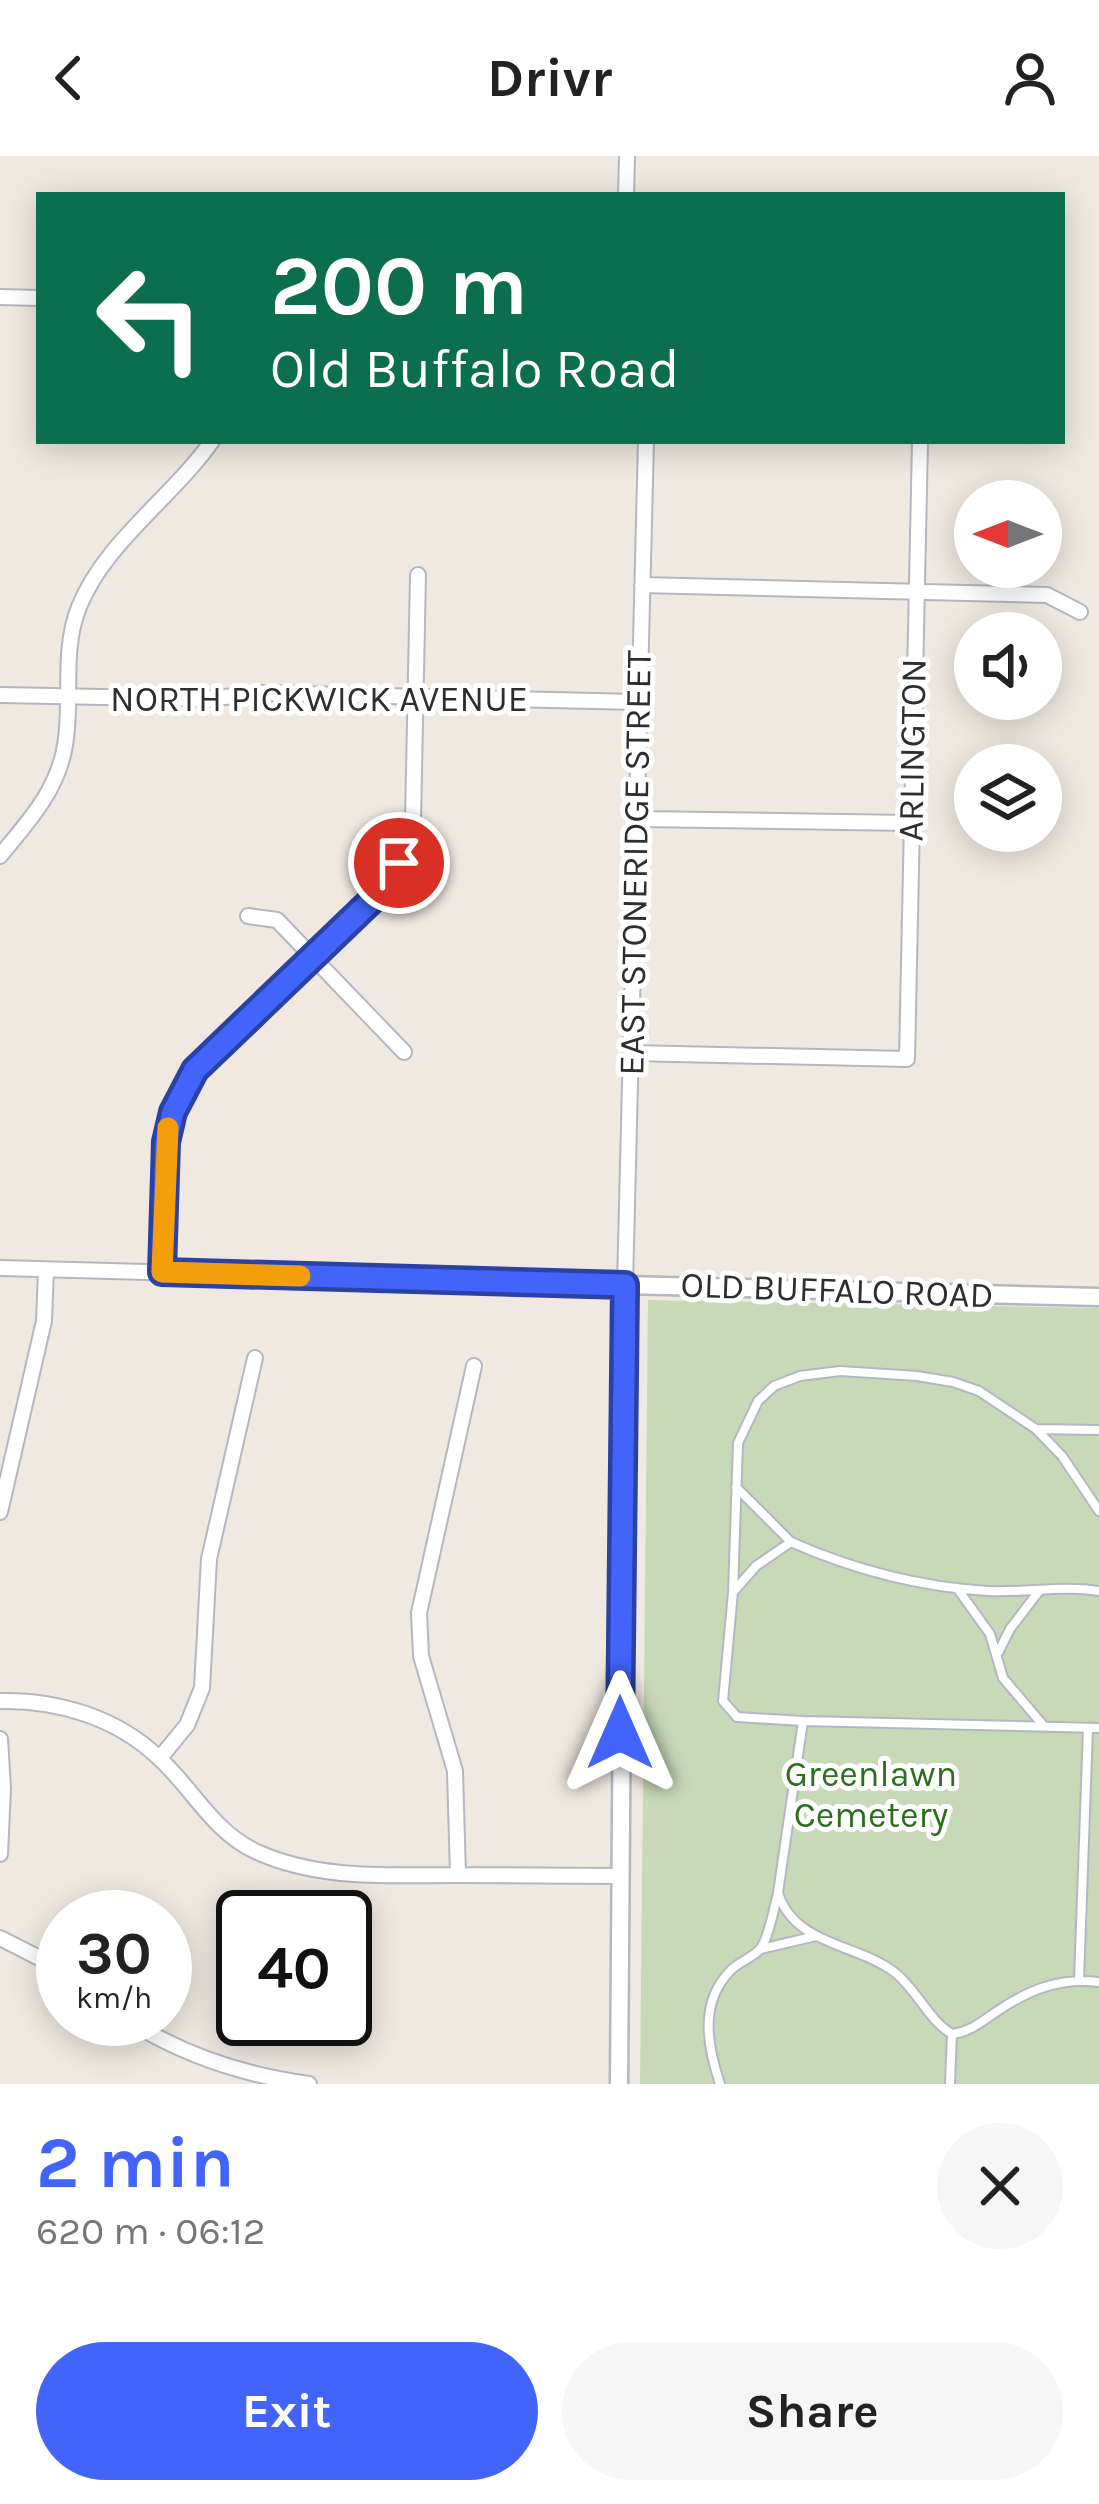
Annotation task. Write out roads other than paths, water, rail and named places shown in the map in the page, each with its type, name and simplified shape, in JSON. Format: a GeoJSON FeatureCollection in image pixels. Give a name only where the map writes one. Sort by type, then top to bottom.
{"type":"FeatureCollection","features":[{"type":"Feature","properties":{"kind":"street"},"geometry":{"type":"LineString","coordinates":[[626,192],[627,156]]}},
{"type":"Feature","properties":{"kind":"street"},"geometry":{"type":"LineString","coordinates":[[0,297],[36,298]]}},
{"type":"Feature","properties":{"kind":"street"},"geometry":{"type":"LineString","coordinates":[[0,856],[52,786],[65,744],[72,629],[87,589],[209,444]]}},
{"type":"Feature","properties":{"kind":"street","name":"EAST STONERIDGE STREET"},"geometry":{"type":"LineString","coordinates":[[625,1285],[646,444]]}},
{"type":"Feature","properties":{"kind":"street","name":"ARLINGTON"},"geometry":{"type":"LineString","coordinates":[[631,1053],[907,1059],[920,444]]}},
{"type":"Feature","properties":{"kind":"street"},"geometry":{"type":"LineString","coordinates":[[162,1272],[166,1142],[179,1098],[195,1070],[392,877],[405,849],[414,805],[418,575]]}},
{"type":"Feature","properties":{"kind":"street"},"geometry":{"type":"LineString","coordinates":[[642,585],[1047,595],[1080,612]]}},
{"type":"Feature","properties":{"kind":"street","name":"NORTH PICKWICK AVENUE"},"geometry":{"type":"LineString","coordinates":[[0,695],[206,699],[262,693],[638,702]]}},
{"type":"Feature","properties":{"kind":"street"},"geometry":{"type":"LineString","coordinates":[[637,819],[910,823]]}},
{"type":"Feature","properties":{"kind":"street"},"geometry":{"type":"LineString","coordinates":[[248,916],[277,920],[404,1052]]}},
{"type":"Feature","properties":{"kind":"street","name":"OLD BUFFALO ROAD"},"geometry":{"type":"LineString","coordinates":[[0,1268],[1099,1297]]}},
{"type":"Feature","properties":{"kind":"street"},"geometry":{"type":"LineString","coordinates":[[0,1512],[44,1321],[46,1270]]}},
{"type":"Feature","properties":{"kind":"street"},"geometry":{"type":"LineString","coordinates":[[619,2084],[625,1285]]}},
{"type":"Feature","properties":{"kind":"street"},"geometry":{"type":"LineString","coordinates":[[160,1758],[188,1725],[202,1688],[209,1559],[255,1358]]}},
{"type":"Feature","properties":{"kind":"street"},"geometry":{"type":"LineString","coordinates":[[458,1875],[455,1771],[421,1656],[418,1612],[474,1366]]}},
{"type":"Feature","properties":{"kind":"street"},"geometry":{"type":"LineString","coordinates":[[0,1701],[43,1703],[104,1722],[160,1758],[211,1820],[259,1853],[330,1873],[619,1876]]}},
{"type":"Feature","properties":{"kind":"street"},"geometry":{"type":"LineString","coordinates":[[0,1739],[0,1854]]}},
{"type":"Feature","properties":{"kind":"street"},"geometry":{"type":"LineString","coordinates":[[0,1938],[36,1956]]}},
{"type":"Feature","properties":{"kind":"street"},"geometry":{"type":"LineString","coordinates":[[178,2046],[224,2066],[309,2084]]}},
{"type":"Feature","properties":{"kind":"lane"},"geometry":{"type":"LineString","coordinates":[[1079,1981],[1094,1728],[750,1719],[728,1710],[723,1682],[733,1592],[738,1443],[747,1419],[774,1386],[800,1376],[879,1372],[953,1382],[979,1391],[1036,1429],[1063,1456],[1099,1511]]}},
{"type":"Feature","properties":{"kind":"lane"},"geometry":{"type":"LineString","coordinates":[[1036,1429],[1099,1430]]}},
{"type":"Feature","properties":{"kind":"lane"},"geometry":{"type":"LineString","coordinates":[[734,1486],[791,1542],[836,1561],[956,1587],[1099,1591]]}},
{"type":"Feature","properties":{"kind":"lane"},"geometry":{"type":"LineString","coordinates":[[733,1592],[756,1566],[791,1542]]}},
{"type":"Feature","properties":{"kind":"lane"},"geometry":{"type":"LineString","coordinates":[[956,1587],[978,1615],[1004,1678],[1044,1726]]}},
{"type":"Feature","properties":{"kind":"lane"},"geometry":{"type":"LineString","coordinates":[[998,1655],[1010,1629],[1040,1590]]}},
{"type":"Feature","properties":{"kind":"lane"},"geometry":{"type":"LineString","coordinates":[[760,1950],[778,1893],[803,1721]]}},
{"type":"Feature","properties":{"kind":"lane"},"geometry":{"type":"LineString","coordinates":[[778,1893],[789,1916],[816,1936],[896,1973],[952,2034],[950,2084]]}},
{"type":"Feature","properties":{"kind":"lane"},"geometry":{"type":"LineString","coordinates":[[721,2084],[707,2029],[717,1985],[734,1966],[760,1950],[816,1936]]}},
{"type":"Feature","properties":{"kind":"lane"},"geometry":{"type":"LineString","coordinates":[[952,2034],[970,2030],[1047,1984],[1099,1982]]}},
{"type":"Feature","properties":{"kind":"park label","name":"Greenlawn Cemetery"},"geometry":{"type":"Point","coordinates":[871,1794]}}]}
